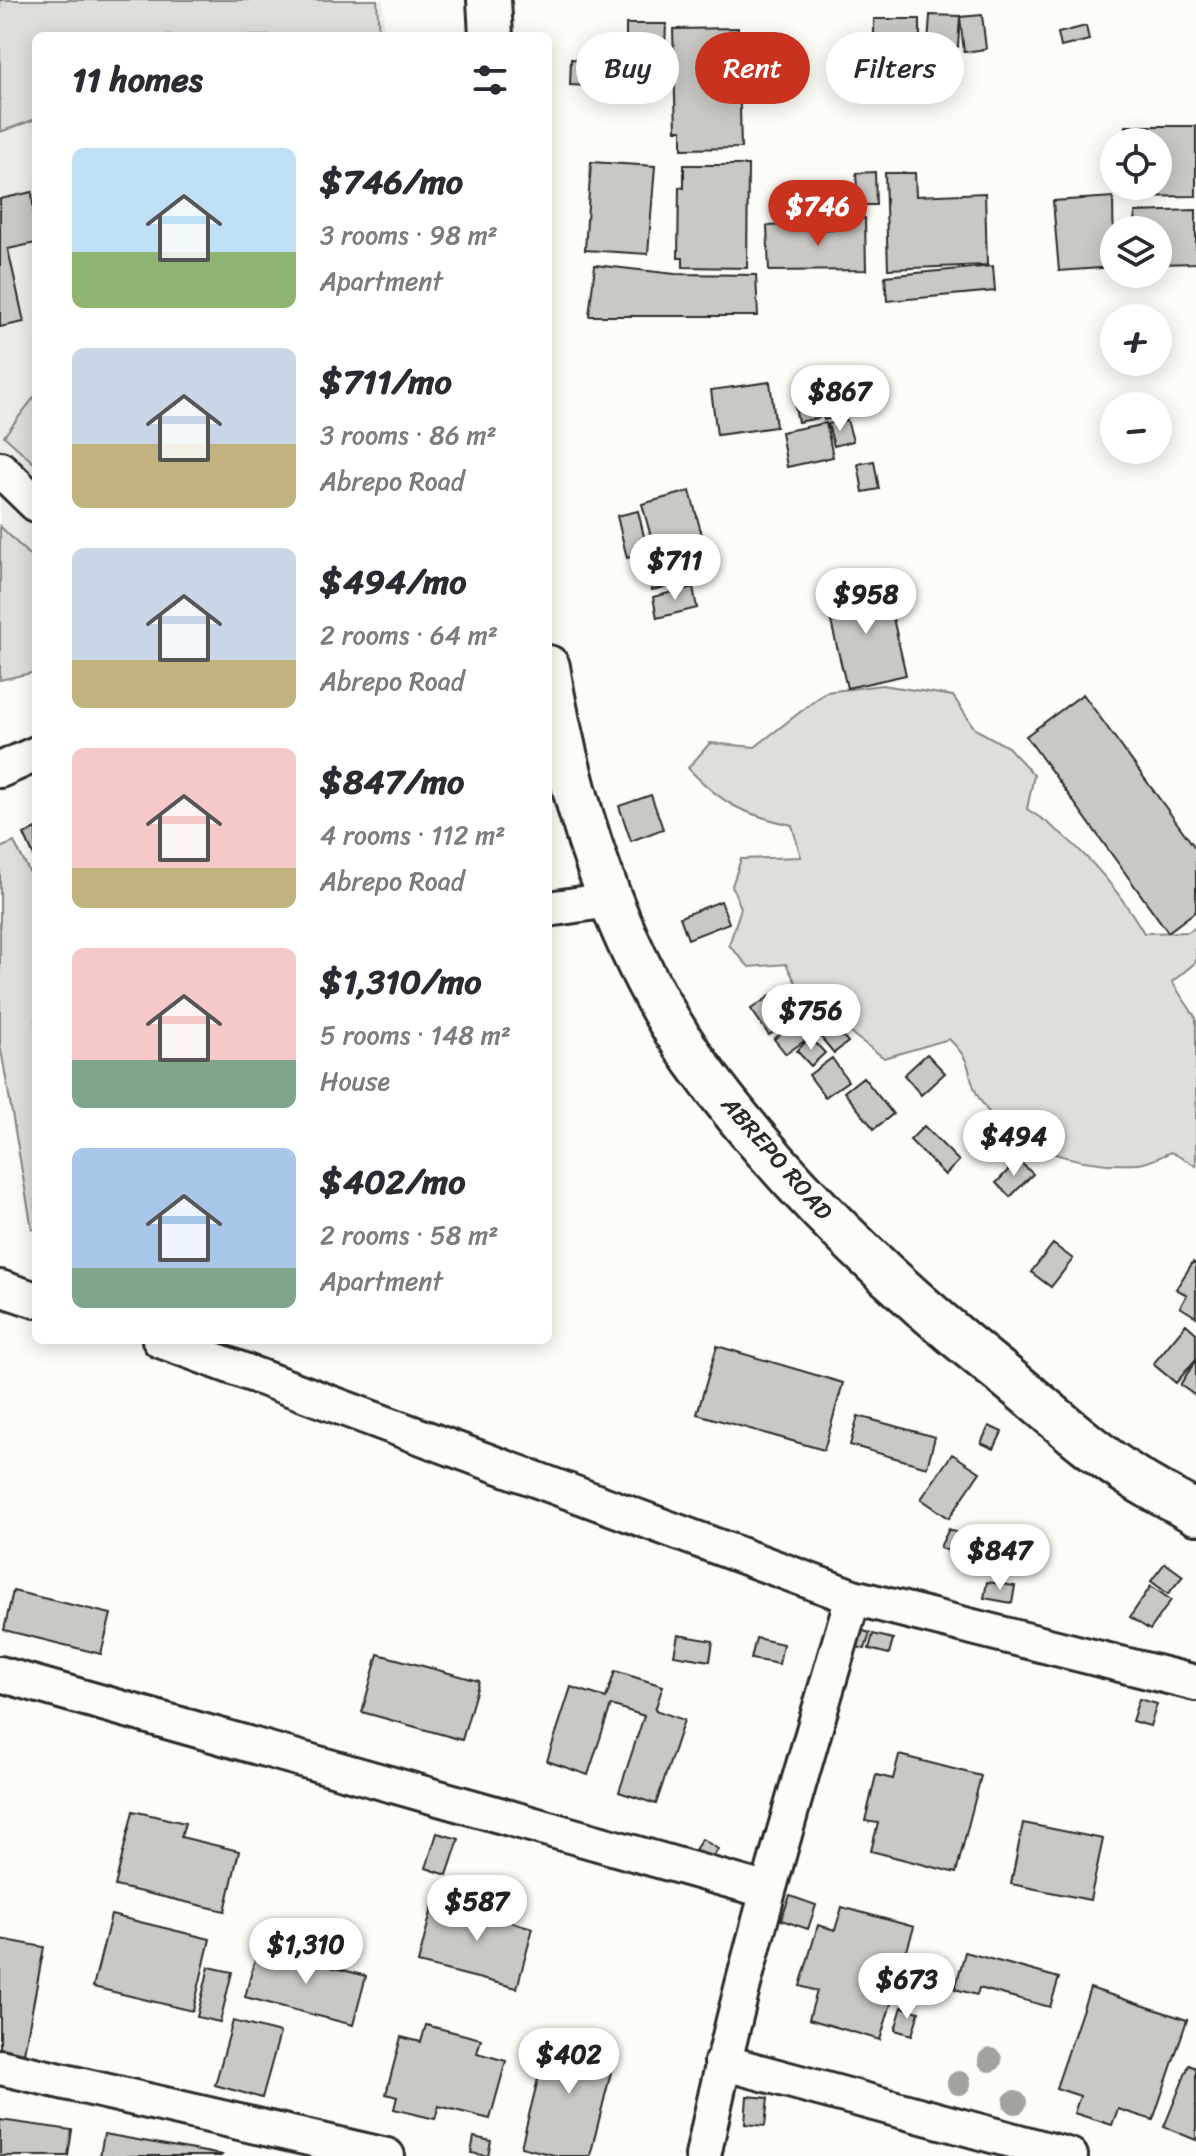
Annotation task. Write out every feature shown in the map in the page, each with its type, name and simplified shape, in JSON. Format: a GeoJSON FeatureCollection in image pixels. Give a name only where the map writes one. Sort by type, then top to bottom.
{"type":"FeatureCollection","features":[{"type":"Feature","properties":{"kind":"main road"},"geometry":{"type":"LineString","coordinates":[[489,0],[491,32]]}},
{"type":"Feature","properties":{"kind":"main road","name":"ABREPO ROAD"},"geometry":{"type":"LineString","coordinates":[[552,692],[558,730],[610,900],[660,1002],[695,1060],[767,1153],[835,1226],[934,1318],[1131,1476],[1196,1513]]}},
{"type":"Feature","properties":{"kind":"street"},"geometry":{"type":"LineString","coordinates":[[489,0],[514,0]]}},
{"type":"Feature","properties":{"kind":"street"},"geometry":{"type":"LineString","coordinates":[[0,469],[32,500]]}},
{"type":"Feature","properties":{"kind":"street"},"geometry":{"type":"LineString","coordinates":[[0,770],[32,756]]}},
{"type":"Feature","properties":{"kind":"street"},"geometry":{"type":"LineString","coordinates":[[552,908],[610,900]]}},
{"type":"Feature","properties":{"kind":"street"},"geometry":{"type":"LineString","coordinates":[[0,1288],[32,1299]]}},
{"type":"Feature","properties":{"kind":"street"},"geometry":{"type":"LineString","coordinates":[[171,1344],[853,1597],[1196,1683]]}},
{"type":"Feature","properties":{"kind":"street"},"geometry":{"type":"LineString","coordinates":[[703,2156],[722,2062],[853,1597]]}},
{"type":"Feature","properties":{"kind":"street"},"geometry":{"type":"LineString","coordinates":[[0,1674],[768,1891]]}},
{"type":"Feature","properties":{"kind":"street"},"geometry":{"type":"LineString","coordinates":[[722,2062],[1070,2156]]}},
{"type":"Feature","properties":{"kind":"street"},"geometry":{"type":"LineString","coordinates":[[0,2067],[387,2156]]}},
{"type":"Feature","properties":{"kind":"shaded area"},"geometry":{"type":"Polygon","coordinates":[[[0,0],[383,0],[384,32],[32,32],[32,673],[0,680],[0,0]]]}},
{"type":"Feature","properties":{"kind":"shaded area"},"geometry":{"type":"Polygon","coordinates":[[[0,0],[377,0],[379,32],[32,32],[32,120],[0,132],[0,0]]]}},
{"type":"Feature","properties":{"kind":"shaded area"},"geometry":{"type":"Polygon","coordinates":[[[32,400],[32,461],[4,436],[32,400]]]}},
{"type":"Feature","properties":{"kind":"shaded area"},"geometry":{"type":"Polygon","coordinates":[[[0,526],[32,558],[32,673],[0,680],[0,526]]]}},
{"type":"Feature","properties":{"kind":"shaded area"},"geometry":{"type":"Polygon","coordinates":[[[882,685],[953,696],[975,729],[1008,747],[1034,775],[1027,809],[1078,848],[1121,897],[1144,933],[1188,932],[1196,927],[1196,962],[1172,982],[1196,1018],[1196,1166],[1171,1152],[1141,1164],[1115,1164],[1070,1158],[1027,1143],[992,1116],[979,1098],[967,1063],[949,1039],[884,1058],[804,998],[786,964],[749,967],[729,945],[741,908],[732,886],[741,859],[801,857],[792,825],[760,817],[735,806],[712,791],[688,768],[710,743],[755,747],[826,692],[882,685]]]}},
{"type":"Feature","properties":{"kind":"shaded area"},"geometry":{"type":"Polygon","coordinates":[[[14,842],[32,874],[32,1229],[0,1044],[0,848],[14,842]]]}},
{"type":"Feature","properties":{"kind":"building"},"geometry":{"type":"Polygon","coordinates":[[[930,15],[960,16],[959,32],[929,32],[930,15]]]}},
{"type":"Feature","properties":{"kind":"building"},"geometry":{"type":"Polygon","coordinates":[[[982,15],[986,49],[964,52],[960,17],[982,15]]]}},
{"type":"Feature","properties":{"kind":"building"},"geometry":{"type":"Polygon","coordinates":[[[874,19],[920,19],[920,32],[874,32],[874,19]]]}},
{"type":"Feature","properties":{"kind":"building"},"geometry":{"type":"Polygon","coordinates":[[[626,24],[666,24],[666,32],[626,32],[626,24]]]}},
{"type":"Feature","properties":{"kind":"building"},"geometry":{"type":"Polygon","coordinates":[[[1086,26],[1089,40],[1061,47],[1058,33],[1086,26]]]}},
{"type":"Feature","properties":{"kind":"building"},"geometry":{"type":"Polygon","coordinates":[[[738,28],[738,32],[695,32],[695,104],[740,104],[741,148],[682,149],[682,130],[676,130],[675,104],[679,104],[679,32],[673,32],[673,29],[738,28]]]}},
{"type":"Feature","properties":{"kind":"building"},"geometry":{"type":"Polygon","coordinates":[[[571,59],[576,59],[576,85],[570,85],[571,59]]]}},
{"type":"Feature","properties":{"kind":"building"},"geometry":{"type":"Polygon","coordinates":[[[1196,126],[1196,196],[1172,196],[1172,128],[1126,128],[1196,126]]]}},
{"type":"Feature","properties":{"kind":"building"},"geometry":{"type":"Polygon","coordinates":[[[591,162],[655,166],[648,254],[585,250],[591,162]]]}},
{"type":"Feature","properties":{"kind":"building"},"geometry":{"type":"Polygon","coordinates":[[[684,165],[748,165],[747,268],[683,267],[683,258],[678,258],[679,187],[684,188],[684,165]]]}},
{"type":"Feature","properties":{"kind":"building"},"geometry":{"type":"Polygon","coordinates":[[[875,172],[876,205],[858,205],[856,173],[875,172]]]}},
{"type":"Feature","properties":{"kind":"building"},"geometry":{"type":"Polygon","coordinates":[[[885,173],[915,173],[916,196],[985,193],[987,265],[888,269],[885,173]]]}},
{"type":"Feature","properties":{"kind":"building"},"geometry":{"type":"Polygon","coordinates":[[[32,192],[32,244],[8,249],[24,322],[0,327],[0,199],[32,192]]]}},
{"type":"Feature","properties":{"kind":"building"},"geometry":{"type":"Polygon","coordinates":[[[1113,200],[1113,216],[1100,216],[1100,268],[1059,271],[1053,201],[1113,200]]]}},
{"type":"Feature","properties":{"kind":"building"},"geometry":{"type":"Polygon","coordinates":[[[1196,210],[1196,263],[1172,264],[1172,216],[1135,216],[1135,212],[1196,210]]]}},
{"type":"Feature","properties":{"kind":"building"},"geometry":{"type":"Polygon","coordinates":[[[865,218],[866,270],[769,271],[767,226],[787,225],[787,230],[838,229],[838,219],[865,218]]]}},
{"type":"Feature","properties":{"kind":"building"},"geometry":{"type":"Polygon","coordinates":[[[595,265],[675,274],[756,275],[758,316],[589,316],[595,265]]]}},
{"type":"Feature","properties":{"kind":"building"},"geometry":{"type":"Polygon","coordinates":[[[993,266],[995,291],[887,301],[885,276],[993,266]]]}},
{"type":"Feature","properties":{"kind":"building"},"geometry":{"type":"Polygon","coordinates":[[[770,382],[776,427],[717,435],[711,390],[770,382]]]}},
{"type":"Feature","properties":{"kind":"building"},"geometry":{"type":"Polygon","coordinates":[[[843,395],[847,415],[824,420],[819,400],[843,395]]]}},
{"type":"Feature","properties":{"kind":"building"},"geometry":{"type":"Polygon","coordinates":[[[817,403],[819,418],[798,422],[795,407],[817,403]]]}},
{"type":"Feature","properties":{"kind":"building"},"geometry":{"type":"Polygon","coordinates":[[[847,420],[853,441],[834,446],[828,424],[847,420]]]}},
{"type":"Feature","properties":{"kind":"building"},"geometry":{"type":"Polygon","coordinates":[[[826,423],[833,457],[787,467],[781,432],[826,423]]]}},
{"type":"Feature","properties":{"kind":"building"},"geometry":{"type":"Polygon","coordinates":[[[874,461],[879,489],[863,492],[858,464],[874,461]]]}},
{"type":"Feature","properties":{"kind":"building"},"geometry":{"type":"Polygon","coordinates":[[[690,491],[704,543],[656,555],[642,504],[690,491]]]}},
{"type":"Feature","properties":{"kind":"building"},"geometry":{"type":"Polygon","coordinates":[[[638,511],[648,553],[627,558],[617,516],[638,511]]]}},
{"type":"Feature","properties":{"kind":"building"},"geometry":{"type":"Polygon","coordinates":[[[681,553],[688,582],[652,590],[644,562],[681,553]]]}},
{"type":"Feature","properties":{"kind":"building"},"geometry":{"type":"Polygon","coordinates":[[[885,583],[906,675],[847,688],[825,597],[885,583]]]}},
{"type":"Feature","properties":{"kind":"building"},"geometry":{"type":"Polygon","coordinates":[[[693,587],[697,608],[657,618],[653,597],[693,587]]]}},
{"type":"Feature","properties":{"kind":"building"},"geometry":{"type":"Polygon","coordinates":[[[1083,694],[1196,849],[1196,911],[1168,932],[1026,736],[1083,694]]]}},
{"type":"Feature","properties":{"kind":"building"},"geometry":{"type":"Polygon","coordinates":[[[651,795],[663,829],[631,841],[619,806],[651,795]]]}},
{"type":"Feature","properties":{"kind":"building"},"geometry":{"type":"Polygon","coordinates":[[[32,831],[32,852],[24,834],[32,831]]]}},
{"type":"Feature","properties":{"kind":"building"},"geometry":{"type":"Polygon","coordinates":[[[721,901],[729,923],[688,939],[680,917],[721,901]]]}},
{"type":"Feature","properties":{"kind":"building"},"geometry":{"type":"Polygon","coordinates":[[[788,984],[806,1010],[769,1035],[751,1009],[788,984]]]}},
{"type":"Feature","properties":{"kind":"building"},"geometry":{"type":"Polygon","coordinates":[[[803,1018],[814,1034],[786,1054],[774,1039],[803,1018]]]}},
{"type":"Feature","properties":{"kind":"building"},"geometry":{"type":"Polygon","coordinates":[[[832,1023],[848,1042],[834,1053],[818,1034],[832,1023]]]}},
{"type":"Feature","properties":{"kind":"building"},"geometry":{"type":"Polygon","coordinates":[[[810,1037],[825,1053],[811,1066],[797,1051],[810,1037]]]}},
{"type":"Feature","properties":{"kind":"building"},"geometry":{"type":"Polygon","coordinates":[[[927,1054],[945,1073],[921,1095],[904,1075],[927,1054]]]}},
{"type":"Feature","properties":{"kind":"building"},"geometry":{"type":"Polygon","coordinates":[[[832,1058],[848,1081],[825,1097],[809,1075],[832,1058]]]}},
{"type":"Feature","properties":{"kind":"building"},"geometry":{"type":"Polygon","coordinates":[[[863,1077],[893,1114],[874,1129],[844,1092],[863,1077]]]}},
{"type":"Feature","properties":{"kind":"building"},"geometry":{"type":"Polygon","coordinates":[[[924,1126],[959,1161],[945,1175],[910,1140],[924,1126]]]}},
{"type":"Feature","properties":{"kind":"building"},"geometry":{"type":"Polygon","coordinates":[[[1018,1160],[1033,1174],[1010,1197],[996,1183],[1018,1160]]]}},
{"type":"Feature","properties":{"kind":"building"},"geometry":{"type":"Polygon","coordinates":[[[1053,1244],[1073,1259],[1051,1287],[1031,1272],[1053,1244]]]}},
{"type":"Feature","properties":{"kind":"building"},"geometry":{"type":"Polygon","coordinates":[[[1193,1262],[1196,1264],[1196,1317],[1180,1307],[1187,1295],[1176,1289],[1193,1262]]]}},
{"type":"Feature","properties":{"kind":"building"},"geometry":{"type":"Polygon","coordinates":[[[1186,1324],[1196,1333],[1196,1359],[1176,1383],[1153,1364],[1186,1324]]]}},
{"type":"Feature","properties":{"kind":"building"},"geometry":{"type":"Polygon","coordinates":[[[717,1346],[843,1383],[824,1450],[697,1414],[717,1346]]]}},
{"type":"Feature","properties":{"kind":"building"},"geometry":{"type":"Polygon","coordinates":[[[1196,1360],[1196,1396],[1180,1385],[1196,1360]]]}},
{"type":"Feature","properties":{"kind":"building"},"geometry":{"type":"Polygon","coordinates":[[[858,1416],[935,1437],[927,1467],[850,1445],[858,1416]]]}},
{"type":"Feature","properties":{"kind":"building"},"geometry":{"type":"Polygon","coordinates":[[[989,1426],[1002,1432],[994,1449],[981,1443],[989,1426]]]}},
{"type":"Feature","properties":{"kind":"building"},"geometry":{"type":"Polygon","coordinates":[[[952,1454],[980,1472],[949,1518],[921,1499],[952,1454]]]}},
{"type":"Feature","properties":{"kind":"building"},"geometry":{"type":"Polygon","coordinates":[[[949,1529],[962,1535],[954,1554],[940,1547],[949,1529]]]}},
{"type":"Feature","properties":{"kind":"building"},"geometry":{"type":"Polygon","coordinates":[[[1165,1563],[1183,1576],[1168,1594],[1151,1581],[1165,1563]]]}},
{"type":"Feature","properties":{"kind":"building"},"geometry":{"type":"Polygon","coordinates":[[[987,1582],[1015,1586],[1012,1603],[984,1598],[987,1582]]]}},
{"type":"Feature","properties":{"kind":"building"},"geometry":{"type":"Polygon","coordinates":[[[1151,1586],[1171,1600],[1150,1630],[1130,1617],[1151,1586]]]}},
{"type":"Feature","properties":{"kind":"building"},"geometry":{"type":"Polygon","coordinates":[[[13,1591],[111,1614],[101,1654],[4,1630],[13,1591]]]}},
{"type":"Feature","properties":{"kind":"building"},"geometry":{"type":"Polygon","coordinates":[[[857,1629],[870,1633],[865,1649],[853,1646],[857,1629]]]}},
{"type":"Feature","properties":{"kind":"building"},"geometry":{"type":"Polygon","coordinates":[[[873,1634],[893,1639],[889,1654],[869,1649],[873,1634]]]}},
{"type":"Feature","properties":{"kind":"building"},"geometry":{"type":"Polygon","coordinates":[[[678,1635],[713,1641],[710,1661],[674,1655],[678,1635]]]}},
{"type":"Feature","properties":{"kind":"building"},"geometry":{"type":"Polygon","coordinates":[[[756,1638],[783,1644],[779,1664],[751,1659],[756,1638]]]}},
{"type":"Feature","properties":{"kind":"building"},"geometry":{"type":"Polygon","coordinates":[[[378,1654],[479,1681],[462,1740],[362,1712],[378,1654]]]}},
{"type":"Feature","properties":{"kind":"building"},"geometry":{"type":"Polygon","coordinates":[[[615,1671],[663,1686],[655,1710],[684,1720],[656,1804],[619,1792],[644,1716],[611,1705],[588,1775],[547,1761],[571,1687],[606,1698],[615,1671]]]}},
{"type":"Feature","properties":{"kind":"building"},"geometry":{"type":"Polygon","coordinates":[[[1139,1699],[1157,1704],[1150,1726],[1132,1721],[1139,1699]]]}},
{"type":"Feature","properties":{"kind":"building"},"geometry":{"type":"Polygon","coordinates":[[[899,1755],[981,1776],[956,1873],[871,1851],[878,1823],[865,1821],[876,1775],[893,1779],[899,1755]]]}},
{"type":"Feature","properties":{"kind":"building"},"geometry":{"type":"Polygon","coordinates":[[[133,1811],[185,1823],[181,1837],[239,1851],[225,1911],[115,1886],[133,1811]]]}},
{"type":"Feature","properties":{"kind":"building"},"geometry":{"type":"Polygon","coordinates":[[[1023,1823],[1103,1839],[1090,1900],[1011,1884],[1023,1823]]]}},
{"type":"Feature","properties":{"kind":"building"},"geometry":{"type":"Polygon","coordinates":[[[437,1833],[459,1839],[447,1875],[426,1868],[437,1833]]]}},
{"type":"Feature","properties":{"kind":"building"},"geometry":{"type":"Polygon","coordinates":[[[702,1839],[718,1849],[708,1866],[691,1856],[702,1839]]]}},
{"type":"Feature","properties":{"kind":"building"},"geometry":{"type":"Polygon","coordinates":[[[790,1896],[816,1905],[808,1929],[781,1920],[790,1896]]]}},
{"type":"Feature","properties":{"kind":"building"},"geometry":{"type":"Polygon","coordinates":[[[473,1899],[515,1910],[511,1922],[533,1928],[517,1988],[418,1963],[433,1904],[469,1913],[473,1899]]]}},
{"type":"Feature","properties":{"kind":"building"},"geometry":{"type":"Polygon","coordinates":[[[842,1907],[914,1927],[880,2040],[809,2019],[817,1991],[800,1986],[818,1925],[835,1930],[842,1907]]]}},
{"type":"Feature","properties":{"kind":"building"},"geometry":{"type":"Polygon","coordinates":[[[111,1915],[210,1939],[193,2011],[93,1987],[111,1915]]]}},
{"type":"Feature","properties":{"kind":"building"},"geometry":{"type":"Polygon","coordinates":[[[0,1939],[44,1947],[24,2053],[0,2048],[0,1939]]]}},
{"type":"Feature","properties":{"kind":"building"},"geometry":{"type":"Polygon","coordinates":[[[258,1948],[366,1976],[353,2025],[245,1997],[258,1948]]]}},
{"type":"Feature","properties":{"kind":"building"},"geometry":{"type":"Polygon","coordinates":[[[965,1952],[1059,1978],[1050,2007],[979,1988],[977,1995],[955,1989],[965,1952]]]}},
{"type":"Feature","properties":{"kind":"building"},"geometry":{"type":"Polygon","coordinates":[[[209,1967],[232,1972],[220,2022],[197,2017],[209,1967]]]}},
{"type":"Feature","properties":{"kind":"building"},"geometry":{"type":"Polygon","coordinates":[[[1090,1988],[1187,2020],[1153,2120],[1118,2109],[1112,2125],[1074,2113],[1080,2096],[1056,2088],[1090,1988]]]}},
{"type":"Feature","properties":{"kind":"building"},"geometry":{"type":"Polygon","coordinates":[[[902,2007],[919,2012],[912,2035],[895,2030],[902,2007]]]}},
{"type":"Feature","properties":{"kind":"building"},"geometry":{"type":"Polygon","coordinates":[[[233,2021],[280,2033],[262,2098],[215,2085],[233,2021]]]}},
{"type":"Feature","properties":{"kind":"building"},"geometry":{"type":"Polygon","coordinates":[[[426,2025],[481,2039],[477,2053],[506,2061],[490,2119],[439,2106],[435,2119],[394,2109],[397,2097],[386,2094],[401,2037],[421,2042],[426,2025]]]}},
{"type":"Feature","properties":{"kind":"building"},"geometry":{"type":"Polygon","coordinates":[[[550,2031],[617,2048],[590,2156],[558,2156],[521,2147],[550,2031]]]}},
{"type":"Feature","properties":{"kind":"building"},"geometry":{"type":"Polygon","coordinates":[[[1189,2065],[1196,2068],[1196,2140],[1164,2127],[1189,2065]]]}},
{"type":"Feature","properties":{"kind":"building"},"geometry":{"type":"Polygon","coordinates":[[[747,2096],[768,2098],[765,2126],[745,2124],[747,2096]]]}},
{"type":"Feature","properties":{"kind":"building"},"geometry":{"type":"Polygon","coordinates":[[[0,2120],[72,2130],[68,2156],[0,2156],[0,2120]]]}},
{"type":"Feature","properties":{"kind":"building"},"geometry":{"type":"Polygon","coordinates":[[[104,2134],[222,2155],[100,2156],[104,2134]]]}},
{"type":"Feature","properties":{"kind":"building"},"geometry":{"type":"Polygon","coordinates":[[[474,2137],[491,2141],[488,2156],[471,2153],[474,2137]]]}}]}
